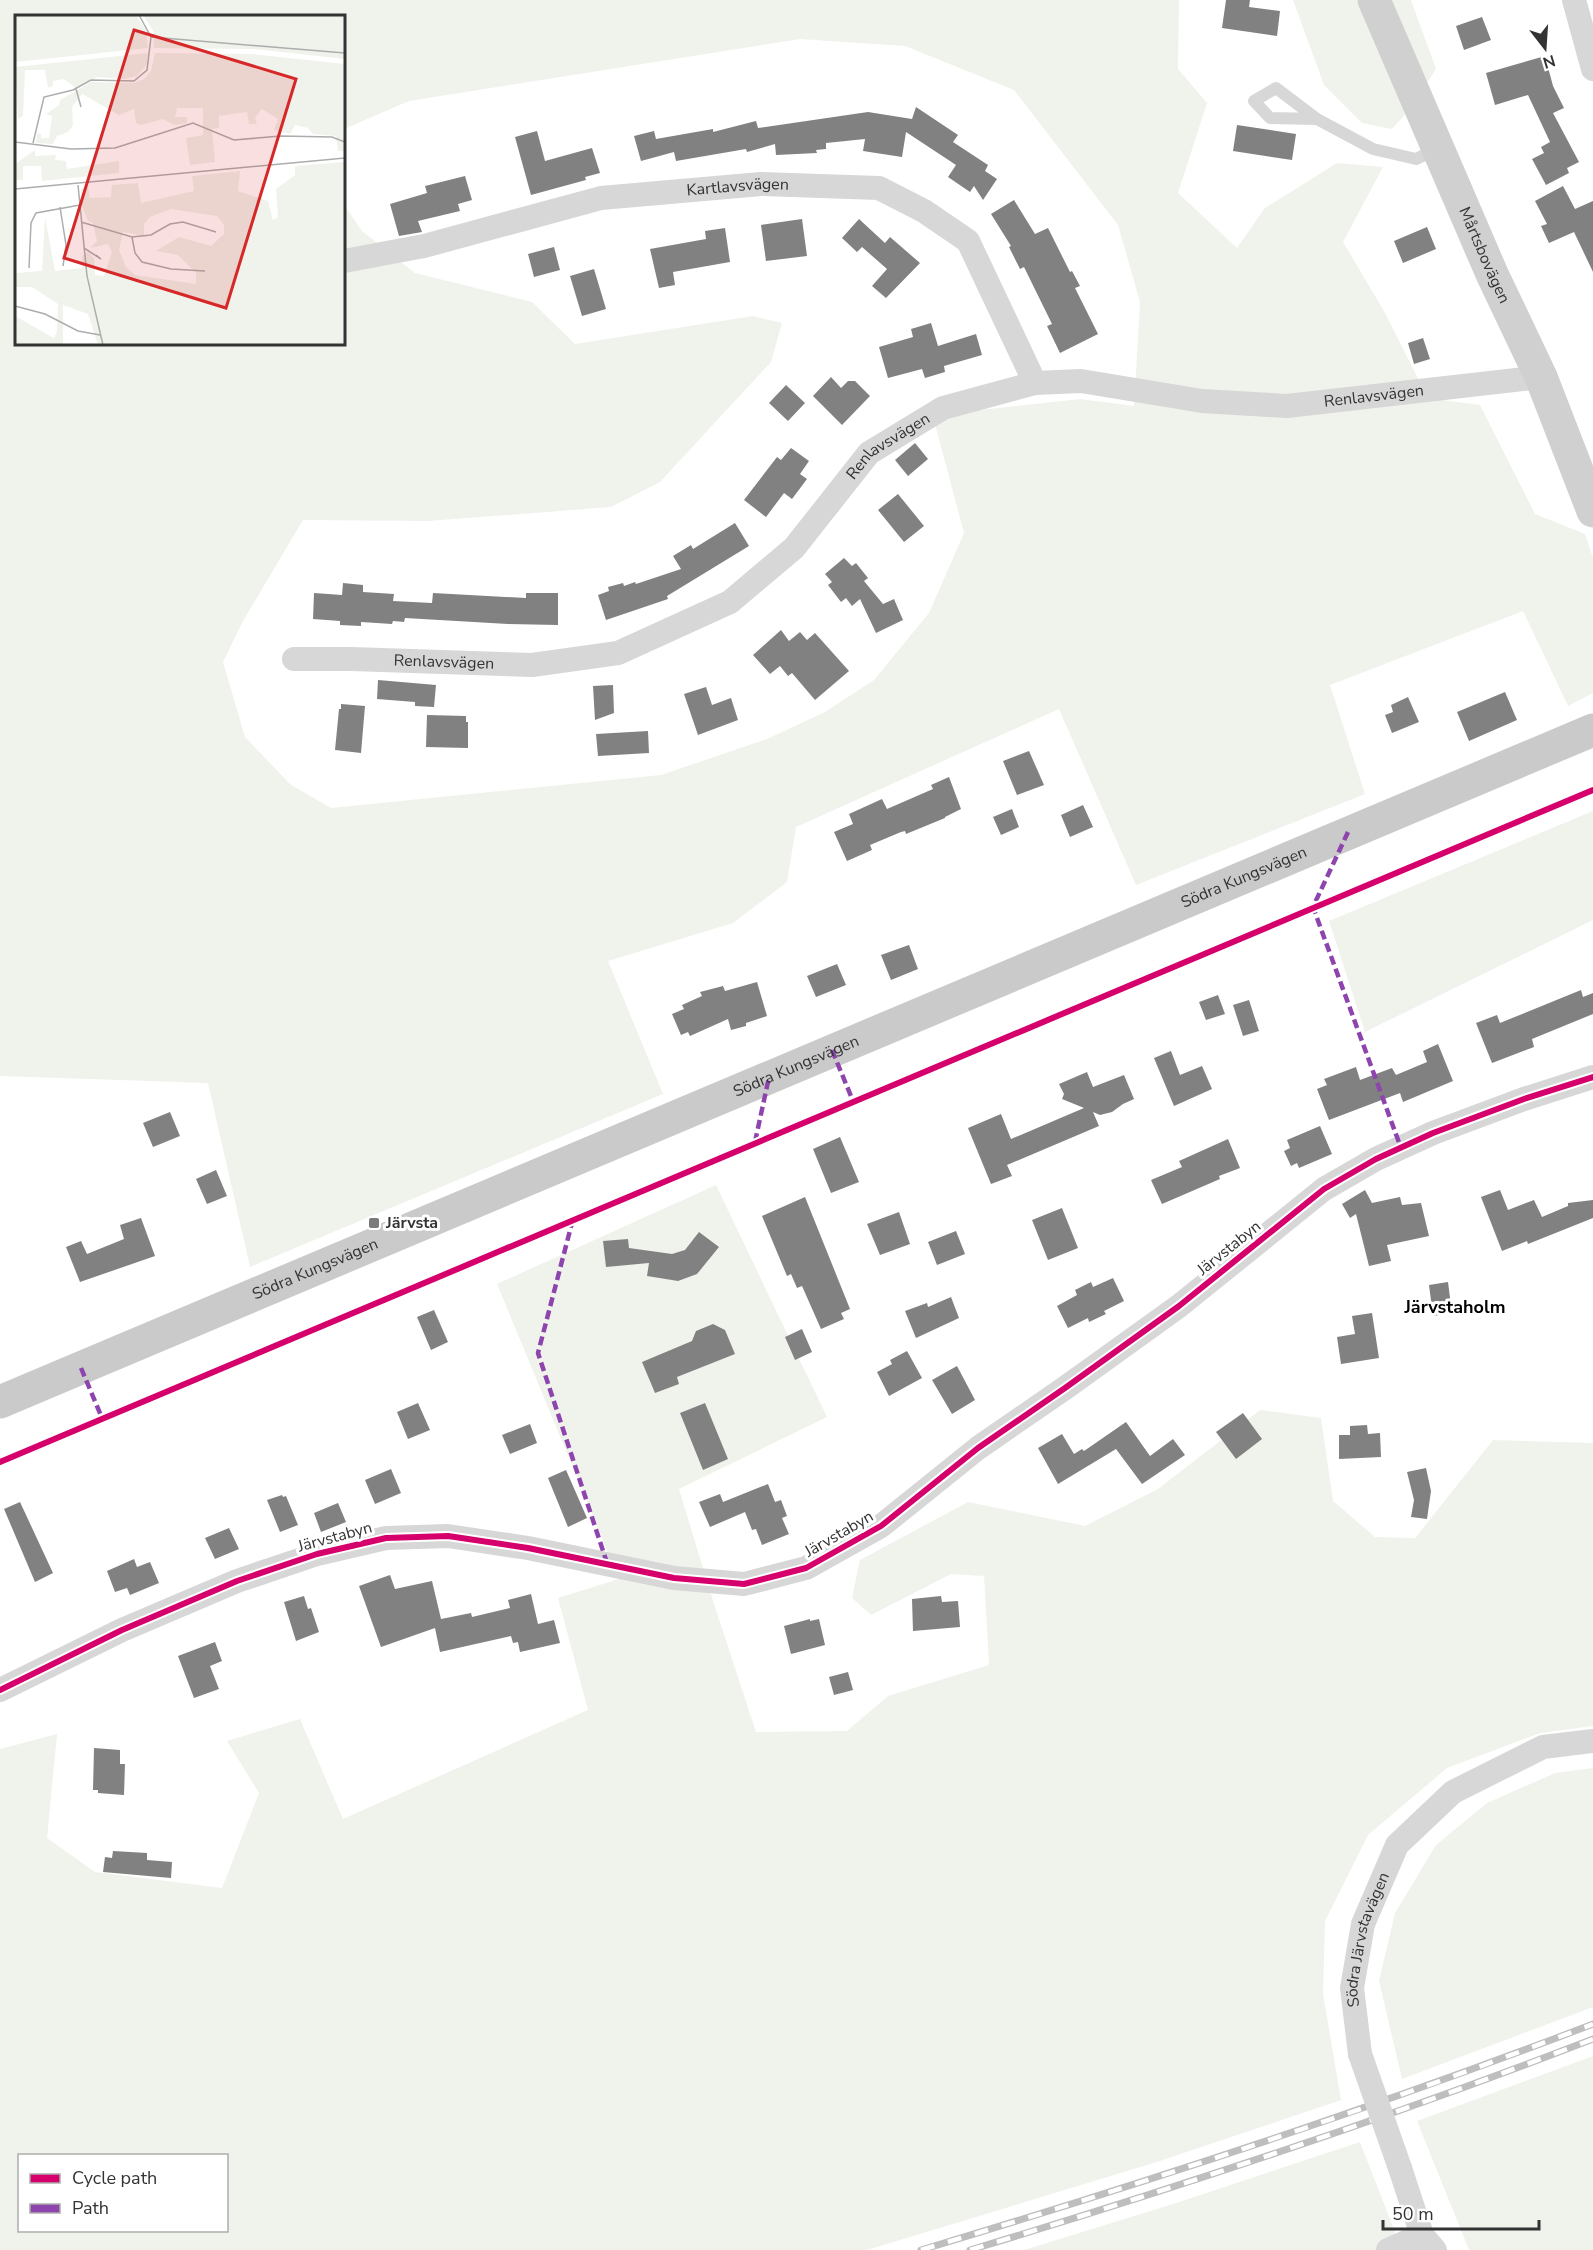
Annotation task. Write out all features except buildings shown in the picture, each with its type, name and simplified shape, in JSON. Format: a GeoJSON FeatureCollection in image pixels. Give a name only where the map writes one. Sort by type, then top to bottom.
{"type":"FeatureCollection","features":[{"type":"Feature","properties":{"kind":"main road","name":"Södra Kungsvägen"},"geometry":{"type":"LineString","coordinates":[[0,1402],[1593,730]]}},
{"type":"Feature","properties":{"kind":"street","name":"Mårtsbovägen"},"geometry":{"type":"LineString","coordinates":[[1374,0],[1492,274],[1541,377],[1593,511]]}},
{"type":"Feature","properties":{"kind":"street"},"geometry":{"type":"LineString","coordinates":[[1574,0],[1593,69]]}},
{"type":"Feature","properties":{"kind":"street","name":"Kartlavsvägen"},"geometry":{"type":"LineString","coordinates":[[345,261],[424,246],[601,198],[761,184],[879,188],[924,211],[968,241],[1035,383]]}},
{"type":"Feature","properties":{"kind":"street","name":"Renlavsvägen"},"geometry":{"type":"LineString","coordinates":[[294,659],[532,664],[618,653],[730,602],[794,548],[869,453],[943,408],[1035,383],[1081,381],[1202,401],[1287,406],[1541,377]]}},
{"type":"Feature","properties":{"kind":"street","name":"Järvstabyn"},"geometry":{"type":"LineString","coordinates":[[0,1690],[122,1630],[237,1581],[317,1554],[387,1538],[448,1536],[528,1548],[674,1578],[744,1584],[806,1568],[881,1526],[978,1448],[1179,1306],[1324,1189],[1376,1159],[1433,1133],[1524,1099],[1593,1077]]}},
{"type":"Feature","properties":{"kind":"street","name":"Södra Järvstavägen"},"geometry":{"type":"LineString","coordinates":[[1429,2242],[1360,2054],[1352,1988],[1363,1924],[1398,1845],[1453,1791],[1543,1747],[1593,1741]]}},
{"type":"Feature","properties":{"kind":"street"},"geometry":{"type":"LineString","coordinates":[[1388,2250],[1429,2242]]}},
{"type":"Feature","properties":{"kind":"lane"},"geometry":{"type":"LineString","coordinates":[[1317,119],[1373,149],[1384,152],[1416,159],[1438,149]]}},
{"type":"Feature","properties":{"kind":"shaded area"},"geometry":{"type":"Polygon","coordinates":[[[0,0],[1179,0],[1178,69],[1207,103],[1178,193],[1237,248],[1265,208],[1337,163],[1383,167],[1343,242],[1384,311],[1428,398],[1480,405],[1535,514],[1585,534],[1593,558],[1593,693],[1568,706],[1523,611],[1330,685],[1365,794],[1136,885],[1059,709],[796,827],[787,882],[733,923],[608,961],[663,1094],[250,1267],[208,1083],[0,1076],[0,0]],[[15,15],[15,345],[345,345],[345,206],[362,231],[415,273],[532,302],[575,344],[753,316],[782,323],[771,362],[660,482],[611,507],[428,521],[303,520],[243,621],[223,662],[245,737],[291,785],[331,808],[661,775],[767,739],[825,712],[874,680],[929,613],[964,533],[935,424],[971,411],[1080,399],[1134,406],[1140,302],[1118,225],[1014,90],[905,46],[800,39],[409,101],[345,129],[345,15],[15,15]]]}},
{"type":"Feature","properties":{"kind":"shaded area"},"geometry":{"type":"Polygon","coordinates":[[[1293,0],[1411,0],[1436,69],[1409,110],[1392,129],[1362,123],[1324,85],[1293,0]]]}},
{"type":"Feature","properties":{"kind":"shaded area"},"geometry":{"type":"Polygon","coordinates":[[[1593,811],[1593,920],[1365,1032],[1329,921],[1593,811]]]}},
{"type":"Feature","properties":{"kind":"shaded area"},"geometry":{"type":"Polygon","coordinates":[[[716,1185],[827,1417],[679,1489],[756,1732],[847,1731],[888,1696],[989,1665],[984,1576],[951,1574],[871,1615],[852,1598],[860,1560],[968,1502],[1085,1526],[1158,1489],[1260,1410],[1321,1418],[1333,1501],[1375,1537],[1415,1538],[1493,1440],[1593,1443],[1593,1726],[1540,1733],[1447,1768],[1368,1835],[1325,1921],[1323,1994],[1341,2100],[1160,2161],[867,2250],[0,2250],[0,1749],[57,1734],[47,1838],[95,1872],[222,1888],[259,1793],[227,1741],[300,1719],[343,1819],[588,1710],[558,1598],[619,1579],[497,1284],[716,1185]]]}},
{"type":"Feature","properties":{"kind":"shaded area"},"geometry":{"type":"Polygon","coordinates":[[[1593,1768],[1593,2007],[1402,2079],[1379,1981],[1395,1913],[1436,1845],[1487,1803],[1555,1773],[1593,1768]]]}},
{"type":"Feature","properties":{"kind":"shaded area"},"geometry":{"type":"Polygon","coordinates":[[[1593,2056],[1593,2250],[1469,2250],[1417,2121],[1593,2056]]]}},
{"type":"Feature","properties":{"kind":"shaded area"},"geometry":{"type":"Polygon","coordinates":[[[1360,2142],[1402,2250],[1024,2250],[1173,2204],[1360,2142]]]}},
{"type":"Feature","properties":{"kind":"railway"},"geometry":{"type":"LineString","coordinates":[[921,2250],[1091,2198],[1343,2115],[1593,2024]]}},
{"type":"Feature","properties":{"kind":"railway"},"geometry":{"type":"LineString","coordinates":[[970,2250],[1127,2202],[1283,2150],[1593,2039]]}},
{"type":"Feature","properties":{"kind":"marked path"},"geometry":{"type":"LineString","coordinates":[[1348,832],[1313,907],[1401,1148]]}},
{"type":"Feature","properties":{"kind":"marked path"},"geometry":{"type":"LineString","coordinates":[[832,1050],[853,1101]]}},
{"type":"Feature","properties":{"kind":"marked path"},"geometry":{"type":"LineString","coordinates":[[755,1142],[769,1077]]}},
{"type":"Feature","properties":{"kind":"marked path"},"geometry":{"type":"LineString","coordinates":[[573,1219],[538,1353],[607,1563]]}},
{"type":"Feature","properties":{"kind":"marked path"},"geometry":{"type":"LineString","coordinates":[[81,1368],[102,1418]]}},
{"type":"Feature","properties":{"kind":"cycle path"},"geometry":{"type":"LineString","coordinates":[[0,1462],[1593,790]]}},
{"type":"Feature","properties":{"kind":"cycle path"},"geometry":{"type":"LineString","coordinates":[[0,1690],[122,1630],[237,1581],[317,1554],[386,1538],[448,1536],[528,1548],[674,1578],[744,1584],[806,1568],[881,1526],[978,1448],[1179,1306],[1324,1189],[1376,1159],[1433,1133],[1524,1099],[1593,1077]]}},
{"type":"Feature","properties":{"kind":"place","name":"Järvsta"},"geometry":{"type":"Point","coordinates":[374,1223]}},
{"type":"Feature","properties":{"kind":"district","name":"Järvstaholm"},"geometry":{"type":"Point","coordinates":[1455,1307]}}]}
